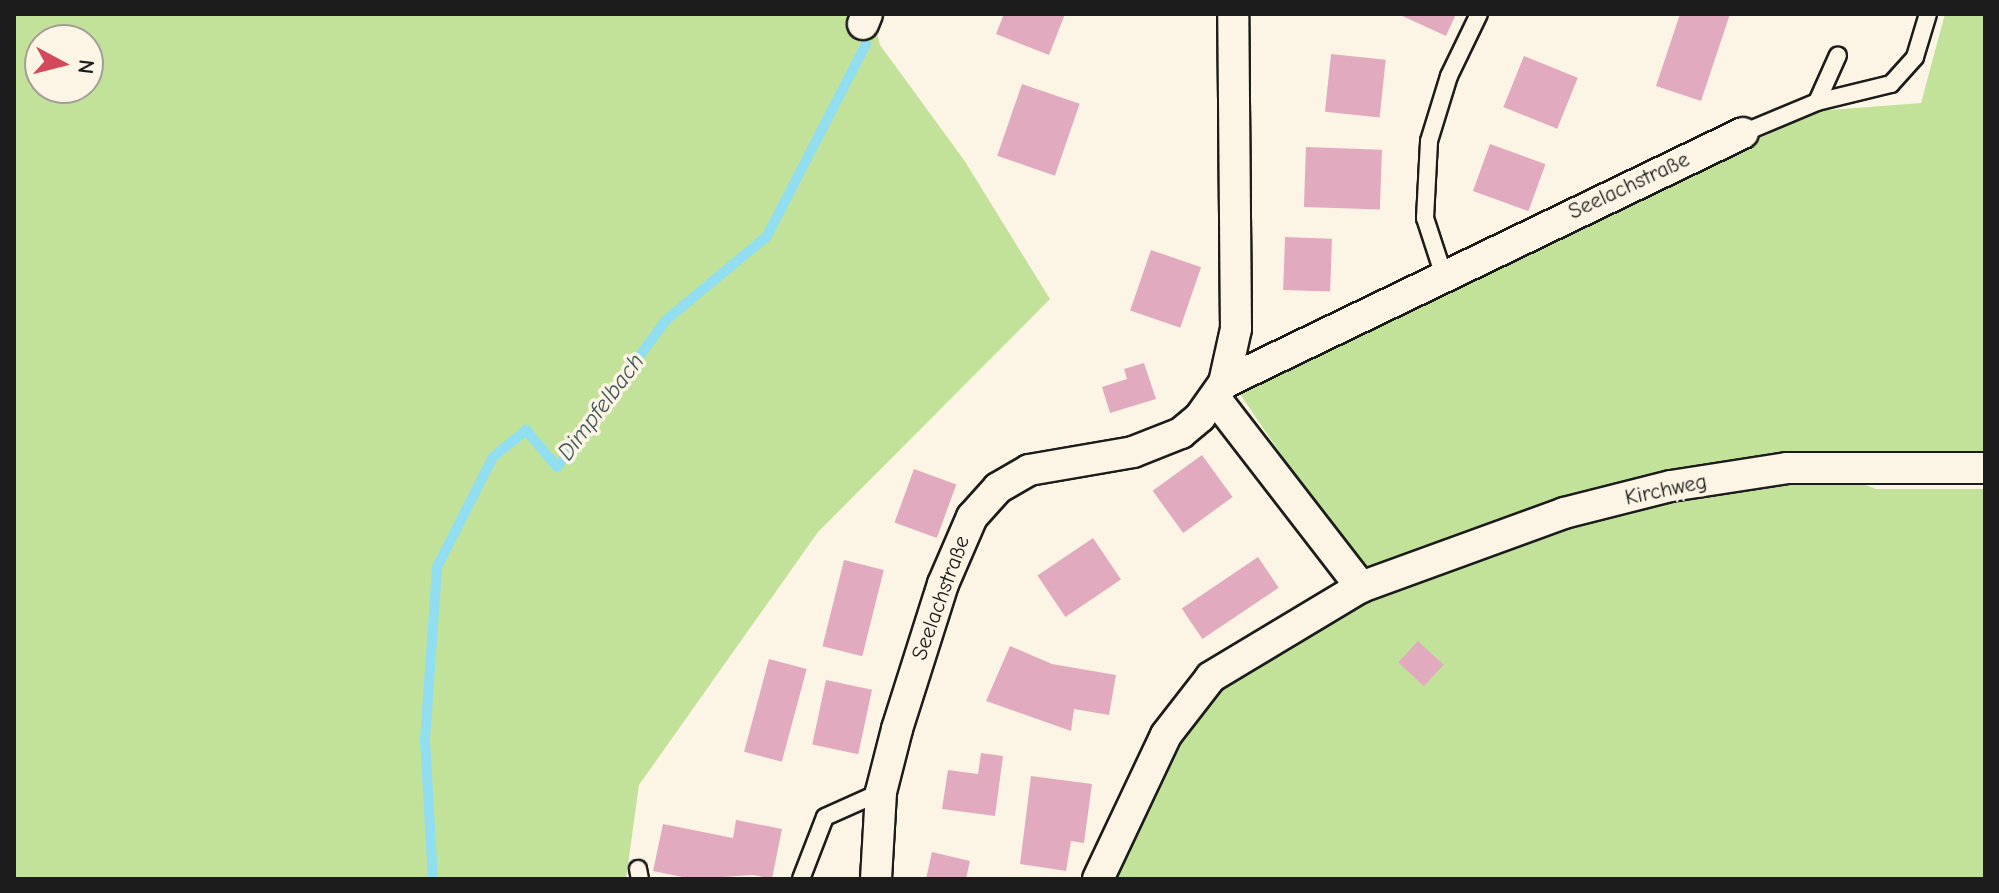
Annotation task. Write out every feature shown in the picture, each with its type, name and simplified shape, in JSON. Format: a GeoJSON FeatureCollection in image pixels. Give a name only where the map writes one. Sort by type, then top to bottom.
{"type":"FeatureCollection","features":[{"type":"Feature","properties":{"kind":"street"},"geometry":{"type":"LineString","coordinates":[[1233,14],[1236,329],[1220,390],[1361,587]]}},
{"type":"Feature","properties":{"kind":"street","name":"Seelachstraße"},"geometry":{"type":"LineString","coordinates":[[876,879],[881,792],[943,584],[984,502],[1029,470],[1159,445],[1200,417],[1220,390],[1443,273],[1743,133]]}},
{"type":"Feature","properties":{"kind":"street","name":"Kirchweg"},"geometry":{"type":"LineString","coordinates":[[1098,879],[1166,735],[1211,677],[1361,587],[1564,513],[1671,486],[1787,468],[1985,468]]}},
{"type":"Feature","properties":{"kind":"lane"},"geometry":{"type":"LineString","coordinates":[[1443,273],[1425,218],[1429,141],[1449,76],[1479,14]]}},
{"type":"Feature","properties":{"kind":"lane","name":"Seelachstraße"},"geometry":{"type":"LineString","coordinates":[[1743,133],[1817,102],[1891,84],[1915,57],[1928,14]]}},
{"type":"Feature","properties":{"kind":"lane"},"geometry":{"type":"LineString","coordinates":[[1817,102],[1838,55]]}},
{"type":"Feature","properties":{"kind":"lane"},"geometry":{"type":"LineString","coordinates":[[801,879],[825,817],[881,792]]}},
{"type":"Feature","properties":{"kind":"green space"},"geometry":{"type":"Polygon","coordinates":[[[14,14],[872,14],[880,45],[964,160],[1050,299],[818,532],[639,785],[626,879],[14,879],[14,14]]]}},
{"type":"Feature","properties":{"kind":"green space"},"geometry":{"type":"Polygon","coordinates":[[[1945,14],[1985,14],[1985,457],[1796,458],[1876,489],[1985,489],[1985,879],[1098,879],[1211,677],[1364,577],[1238,391],[1816,111],[1921,103],[1945,14]]]}},
{"type":"Feature","properties":{"kind":"building"},"geometry":{"type":"Polygon","coordinates":[[[1004,14],[1065,14],[1049,55],[996,34],[1004,14]]]}},
{"type":"Feature","properties":{"kind":"building"},"geometry":{"type":"Polygon","coordinates":[[[1398,14],[1456,14],[1446,36],[1398,14]]]}},
{"type":"Feature","properties":{"kind":"building"},"geometry":{"type":"Polygon","coordinates":[[[1680,14],[1730,14],[1701,101],[1656,86],[1680,14]]]}},
{"type":"Feature","properties":{"kind":"building"},"geometry":{"type":"Polygon","coordinates":[[[1331,54],[1386,60],[1380,117],[1325,112],[1331,54]]]}},
{"type":"Feature","properties":{"kind":"building"},"geometry":{"type":"Polygon","coordinates":[[[1524,56],[1578,78],[1557,129],[1503,107],[1524,56]]]}},
{"type":"Feature","properties":{"kind":"building"},"geometry":{"type":"Polygon","coordinates":[[[1022,84],[1080,104],[1055,176],[997,156],[1022,84]]]}},
{"type":"Feature","properties":{"kind":"building"},"geometry":{"type":"Polygon","coordinates":[[[1490,144],[1545,164],[1528,211],[1473,191],[1490,144]]]}},
{"type":"Feature","properties":{"kind":"building"},"geometry":{"type":"Polygon","coordinates":[[[1306,147],[1382,150],[1380,210],[1304,207],[1306,147]]]}},
{"type":"Feature","properties":{"kind":"building"},"geometry":{"type":"Polygon","coordinates":[[[1285,237],[1332,239],[1330,292],[1283,290],[1285,237]]]}},
{"type":"Feature","properties":{"kind":"building"},"geometry":{"type":"Polygon","coordinates":[[[1151,250],[1201,267],[1180,328],[1130,311],[1151,250]]]}},
{"type":"Feature","properties":{"kind":"building"},"geometry":{"type":"Polygon","coordinates":[[[1144,363],[1156,399],[1110,413],[1102,387],[1127,379],[1124,369],[1144,363]]]}},
{"type":"Feature","properties":{"kind":"building"},"geometry":{"type":"Polygon","coordinates":[[[1202,455],[1233,497],[1183,533],[1153,491],[1202,455]]]}},
{"type":"Feature","properties":{"kind":"building"},"geometry":{"type":"Polygon","coordinates":[[[914,469],[956,484],[937,538],[895,523],[914,469]]]}},
{"type":"Feature","properties":{"kind":"building"},"geometry":{"type":"Polygon","coordinates":[[[1093,538],[1121,579],[1065,617],[1037,575],[1093,538]]]}},
{"type":"Feature","properties":{"kind":"building"},"geometry":{"type":"Polygon","coordinates":[[[1258,557],[1279,588],[1202,639],[1182,608],[1258,557]]]}},
{"type":"Feature","properties":{"kind":"building"},"geometry":{"type":"Polygon","coordinates":[[[844,560],[884,570],[862,656],[822,646],[844,560]]]}},
{"type":"Feature","properties":{"kind":"building"},"geometry":{"type":"Polygon","coordinates":[[[1418,641],[1444,665],[1424,686],[1398,662],[1418,641]]]}},
{"type":"Feature","properties":{"kind":"building"},"geometry":{"type":"Polygon","coordinates":[[[1010,646],[1052,664],[1116,675],[1109,715],[1074,709],[1071,731],[986,701],[1010,646]]]}},
{"type":"Feature","properties":{"kind":"building"},"geometry":{"type":"Polygon","coordinates":[[[769,659],[807,669],[782,762],[744,752],[769,659]]]}},
{"type":"Feature","properties":{"kind":"building"},"geometry":{"type":"Polygon","coordinates":[[[826,680],[872,690],[858,754],[812,745],[826,680]]]}},
{"type":"Feature","properties":{"kind":"building"},"geometry":{"type":"Polygon","coordinates":[[[981,753],[1003,756],[995,816],[942,809],[948,770],[978,774],[981,753]]]}},
{"type":"Feature","properties":{"kind":"building"},"geometry":{"type":"Polygon","coordinates":[[[1031,776],[1092,784],[1084,843],[1071,841],[1066,871],[1020,864],[1031,776]]]}},
{"type":"Feature","properties":{"kind":"building"},"geometry":{"type":"Polygon","coordinates":[[[736,820],[782,829],[772,879],[753,875],[692,879],[653,871],[663,824],[733,838],[736,820]]]}},
{"type":"Feature","properties":{"kind":"building"},"geometry":{"type":"Polygon","coordinates":[[[932,852],[970,861],[966,879],[926,879],[932,852]]]}},
{"type":"Feature","properties":{"kind":"waterway","name":"Dimpfelbach"},"geometry":{"type":"LineString","coordinates":[[433,879],[425,740],[437,567],[493,457],[526,430],[557,467],[666,320],[767,236],[866,44]]}}]}
